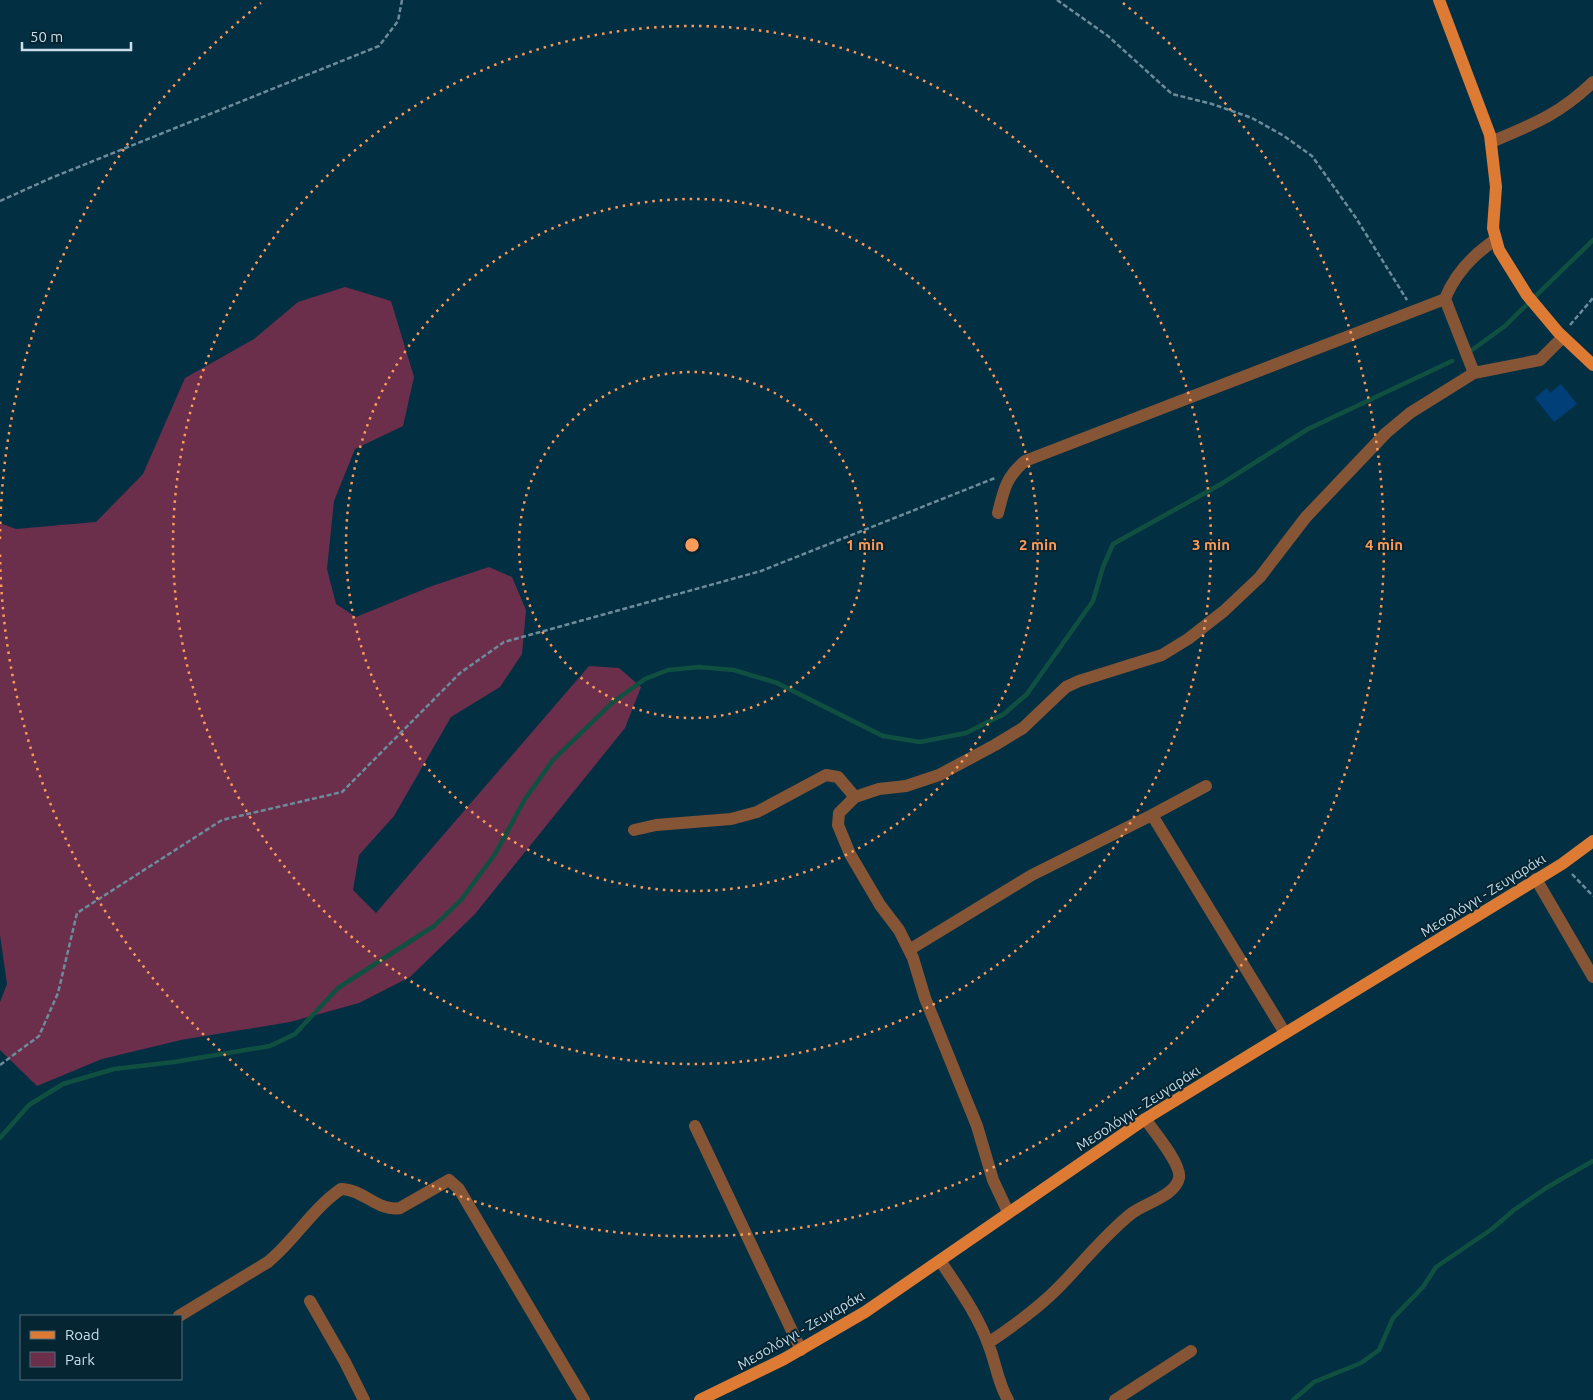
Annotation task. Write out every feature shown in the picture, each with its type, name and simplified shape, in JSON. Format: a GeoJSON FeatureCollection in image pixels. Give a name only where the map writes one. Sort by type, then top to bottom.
{"type":"FeatureCollection","features":[{"type":"Feature","properties":{"kind":"main road"},"geometry":{"type":"LineString","coordinates":[[1440,0],[1491,142],[1496,176],[1495,240],[1510,270],[1561,334],[1593,365]]}},
{"type":"Feature","properties":{"kind":"main road","name":"Μεσολόγγι - Ζευγαράκι"},"geometry":{"type":"LineString","coordinates":[[700,1400],[730,1387],[800,1350],[865,1312],[941,1262],[1008,1212],[1145,1119],[1562,864],[1593,841]]}},
{"type":"Feature","properties":{"kind":"street"},"geometry":{"type":"LineString","coordinates":[[1491,142],[1556,113],[1571,103],[1593,82]]}},
{"type":"Feature","properties":{"kind":"street"},"geometry":{"type":"LineString","coordinates":[[1474,374],[1445,299],[1449,287],[1466,263],[1495,240]]}},
{"type":"Feature","properties":{"kind":"street"},"geometry":{"type":"LineString","coordinates":[[998,513],[1005,484],[1012,471],[1025,461],[1445,299]]}},
{"type":"Feature","properties":{"kind":"street"},"geometry":{"type":"LineString","coordinates":[[1008,1212],[993,1180],[977,1126],[924,998],[909,950],[899,930],[880,904],[850,854],[838,825],[839,813],[855,797],[879,789],[906,786],[939,775],[1023,728],[1066,687],[1079,681],[1162,655],[1188,639],[1224,611],[1260,577],[1306,517],[1386,433],[1410,414],[1474,374],[1540,360],[1561,334]]}},
{"type":"Feature","properties":{"kind":"street"},"geometry":{"type":"LineString","coordinates":[[634,830],[656,825],[731,819],[757,812],[826,775],[838,777],[855,797]]}},
{"type":"Feature","properties":{"kind":"street"},"geometry":{"type":"LineString","coordinates":[[909,950],[1032,875],[1206,786]]}},
{"type":"Feature","properties":{"kind":"street"},"geometry":{"type":"LineString","coordinates":[[1152,815],[1285,1033]]}},
{"type":"Feature","properties":{"kind":"street"},"geometry":{"type":"LineString","coordinates":[[1536,879],[1593,977]]}},
{"type":"Feature","properties":{"kind":"street"},"geometry":{"type":"LineString","coordinates":[[988,1343],[1034,1310],[1057,1290],[1096,1246],[1132,1212],[1176,1185],[1179,1177],[1177,1165],[1145,1119]]}},
{"type":"Feature","properties":{"kind":"street"},"geometry":{"type":"LineString","coordinates":[[696,1126],[800,1350]]}},
{"type":"Feature","properties":{"kind":"street"},"geometry":{"type":"LineString","coordinates":[[181,1315],[268,1262],[281,1252],[325,1200],[340,1189],[356,1192],[385,1208],[393,1209],[400,1208],[448,1180],[459,1189],[584,1400]]}},
{"type":"Feature","properties":{"kind":"street"},"geometry":{"type":"LineString","coordinates":[[941,1262],[974,1314],[988,1343],[1002,1390],[1008,1400]]}},
{"type":"Feature","properties":{"kind":"street"},"geometry":{"type":"LineString","coordinates":[[310,1301],[345,1362],[364,1400]]}},
{"type":"Feature","properties":{"kind":"street"},"geometry":{"type":"LineString","coordinates":[[1115,1400],[1191,1351]]}},
{"type":"Feature","properties":{"kind":"path"},"geometry":{"type":"LineString","coordinates":[[0,201],[50,178],[379,46],[398,20],[402,0]]}},
{"type":"Feature","properties":{"kind":"path"},"geometry":{"type":"LineString","coordinates":[[1057,0],[1108,36],[1172,94],[1212,104],[1252,118],[1284,136],[1312,156],[1356,218],[1414,310]]}},
{"type":"Feature","properties":{"kind":"path"},"geometry":{"type":"LineString","coordinates":[[1561,334],[1593,298]]}},
{"type":"Feature","properties":{"kind":"path"},"geometry":{"type":"LineString","coordinates":[[0,1065],[39,1036],[58,993],[77,913],[222,820],[342,792],[460,673],[504,642],[762,571],[1012,471]]}},
{"type":"Feature","properties":{"kind":"path"},"geometry":{"type":"LineString","coordinates":[[1562,864],[1593,896]]}},
{"type":"Feature","properties":{"kind":"green space"},"geometry":{"type":"Polygon","coordinates":[[[345,287],[391,301],[414,377],[403,426],[355,449],[334,501],[327,569],[336,604],[356,617],[432,586],[489,567],[512,577],[526,610],[522,654],[500,687],[451,717],[394,816],[359,855],[353,890],[376,913],[589,666],[619,668],[641,687],[625,728],[475,914],[410,977],[359,1003],[290,1022],[181,1040],[102,1059],[37,1086],[0,1050],[0,1002],[7,984],[0,935],[0,523],[16,529],[96,522],[143,474],[185,378],[254,339],[298,302],[345,287]]]}},
{"type":"Feature","properties":{"kind":"building"},"geometry":{"type":"Polygon","coordinates":[[[1561,384],[1577,404],[1554,422],[1535,398],[1547,388],[1550,393],[1561,384]]]}},
{"type":"Feature","properties":{"kind":"waterway"},"geometry":{"type":"LineString","coordinates":[[1472,350],[1505,326],[1593,240]]}},
{"type":"Feature","properties":{"kind":"waterway"},"geometry":{"type":"LineString","coordinates":[[0,1138],[29,1105],[63,1084],[114,1069],[174,1062],[270,1046],[295,1034],[338,988],[434,926],[461,900],[495,854],[525,799],[553,760],[613,702],[645,679],[668,670],[699,667],[734,670],[777,683],[883,736],[920,742],[966,733],[1004,714],[1027,694],[1093,601],[1103,567],[1113,544],[1221,484],[1308,429],[1452,361]]}},
{"type":"Feature","properties":{"kind":"waterway"},"geometry":{"type":"LineString","coordinates":[[1293,1400],[1314,1382],[1361,1363],[1379,1350],[1393,1318],[1423,1287],[1436,1267],[1492,1229],[1514,1210],[1546,1188],[1593,1161]]}}]}
